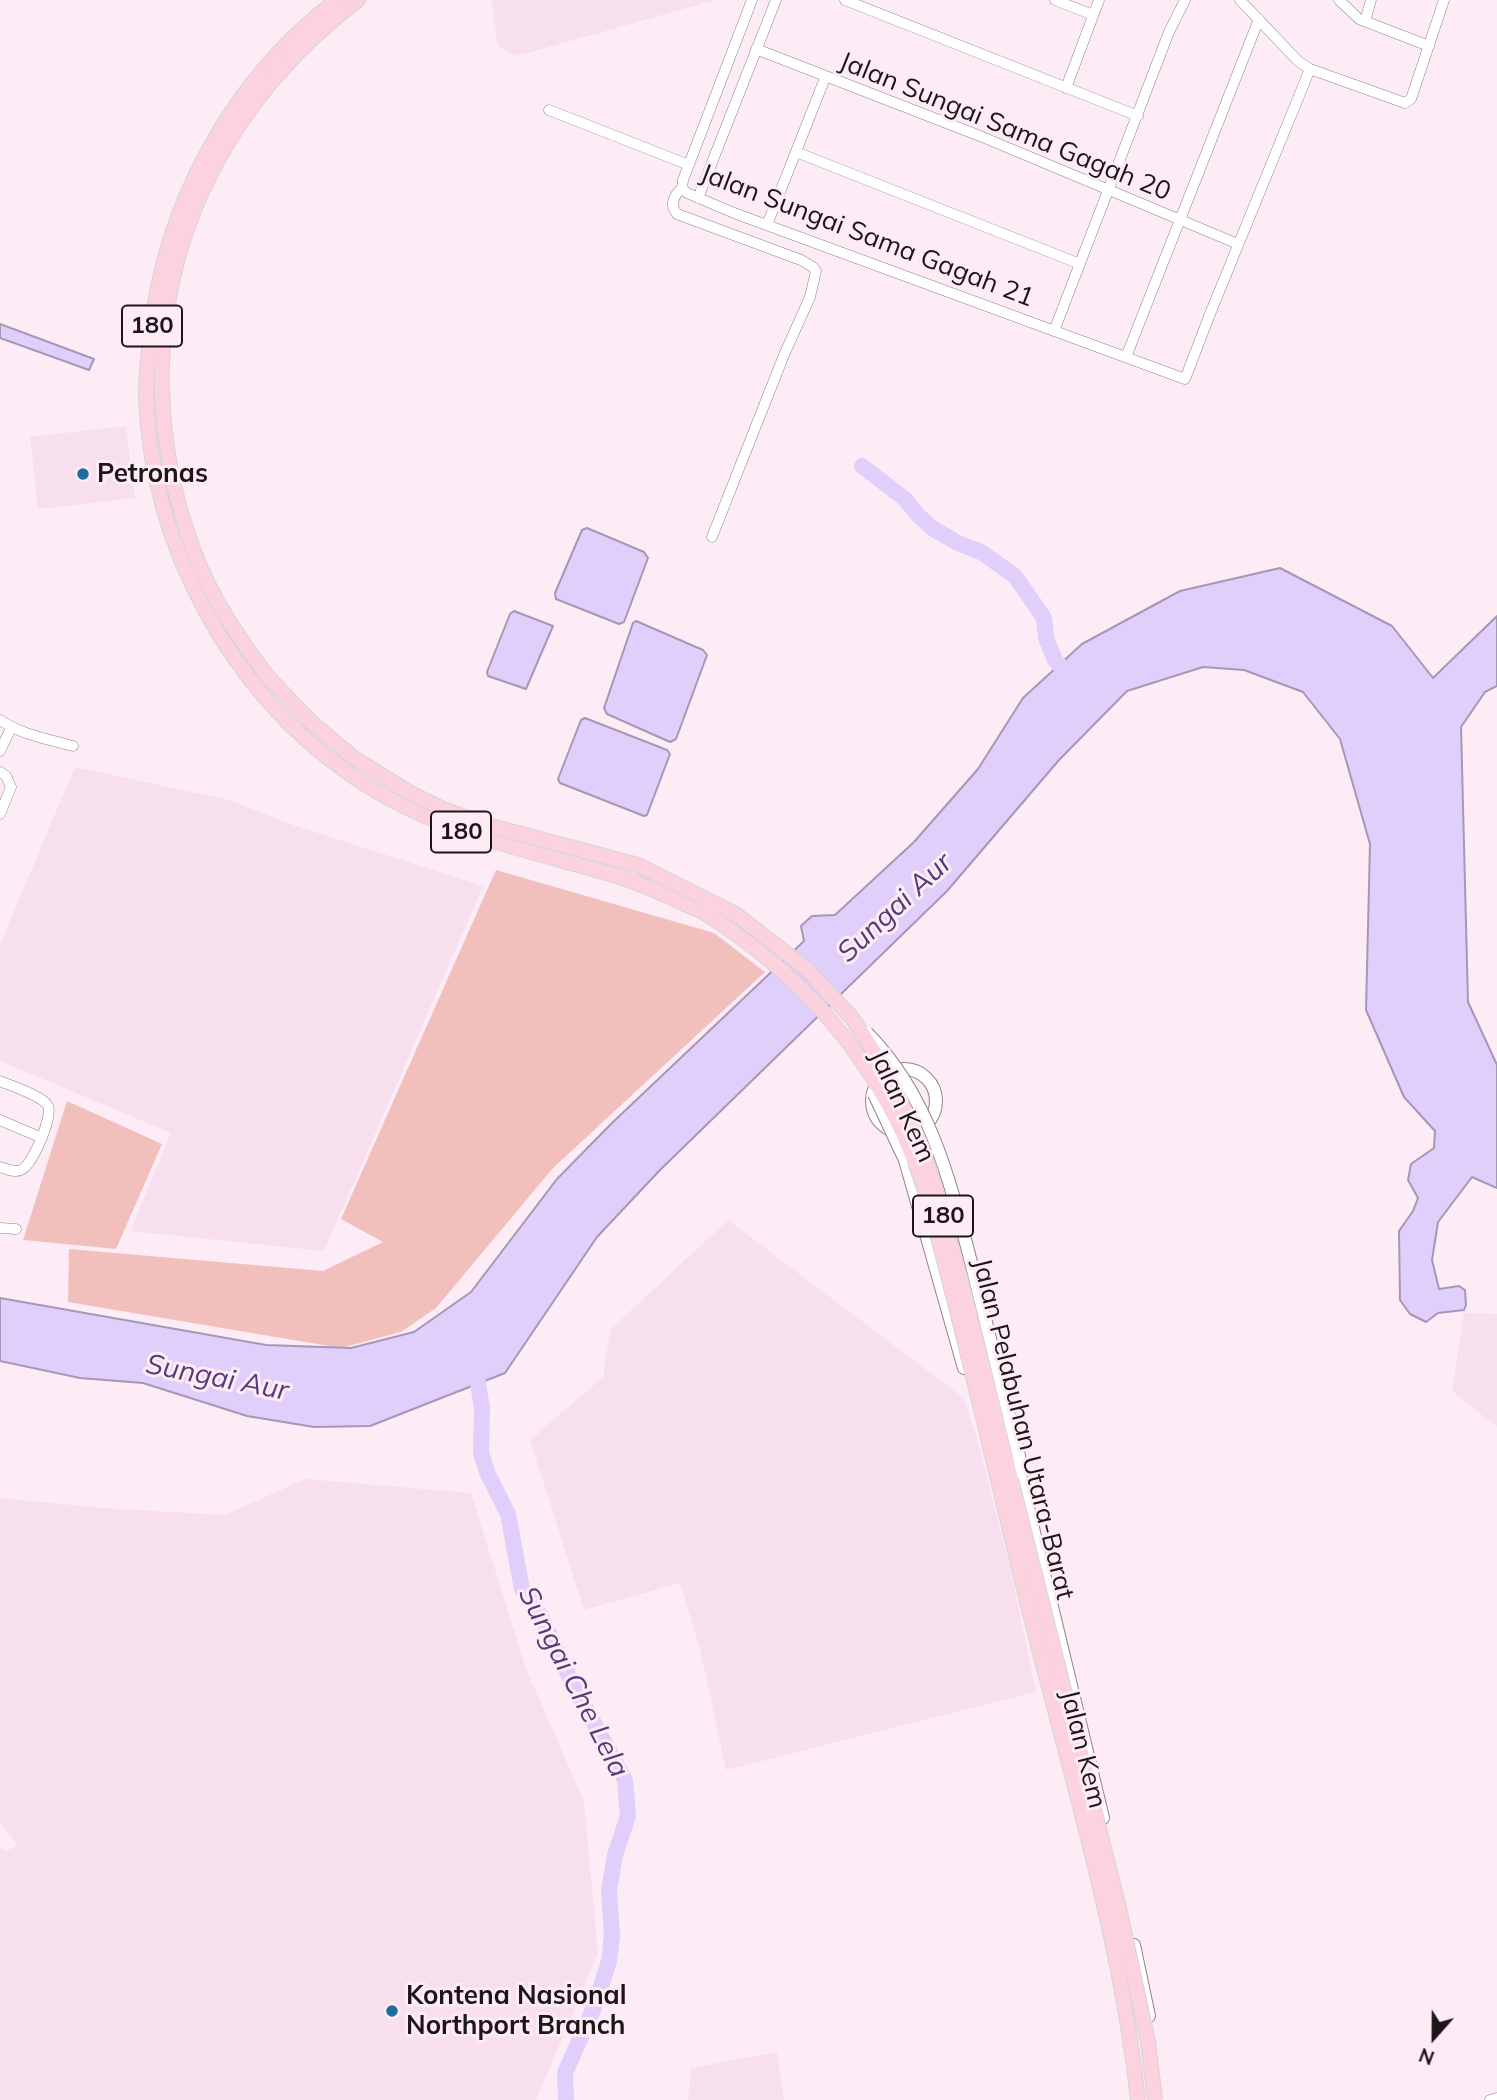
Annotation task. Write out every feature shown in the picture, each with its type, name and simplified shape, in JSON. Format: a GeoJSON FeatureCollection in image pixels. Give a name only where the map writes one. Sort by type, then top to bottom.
{"type":"FeatureCollection","features":[{"type":"Feature","properties":{"kind":"main road","name":"Jalan Pelabuhan Utara-Barat"},"geometry":{"type":"LineString","coordinates":[[337,0],[298,33],[240,100],[208,148],[174,227],[156,289],[146,397],[159,486],[170,527],[193,587],[234,659],[301,736],[351,775],[399,804],[472,836],[622,878],[703,912],[749,943],[796,983],[836,1025],[870,1072],[913,1154],[926,1193],[980,1400],[1022,1583],[1099,1886],[1128,2027],[1136,2100]]}},
{"type":"Feature","properties":{"kind":"main road","name":"Jalan Pelabuhan Utara-Barat"},"geometry":{"type":"LineString","coordinates":[[358,0],[294,55],[248,109],[191,214],[176,267],[165,327],[162,378],[163,421],[176,495],[193,550],[207,583],[241,642],[268,677],[312,723],[354,758],[412,794],[443,809],[487,825],[638,865],[737,915],[807,969],[852,1018],[873,1050],[902,1105],[929,1168],[1015,1491],[1104,1847],[1148,2042],[1156,2100]]}},
{"type":"Feature","properties":{"kind":"street","name":"Jalan Sungai Sama Gagah 21"},"geometry":{"type":"LineString","coordinates":[[752,0],[682,188],[698,198],[1185,379],[1238,244]]}},
{"type":"Feature","properties":{"kind":"street"},"geometry":{"type":"LineString","coordinates":[[698,198],[776,0]]}},
{"type":"Feature","properties":{"kind":"street"},"geometry":{"type":"LineString","coordinates":[[845,0],[873,5],[1138,116]]}},
{"type":"Feature","properties":{"kind":"street"},"geometry":{"type":"LineString","coordinates":[[1055,0],[1093,15]]}},
{"type":"Feature","properties":{"kind":"street"},"geometry":{"type":"LineString","coordinates":[[1066,88],[1099,0]]}},
{"type":"Feature","properties":{"kind":"street"},"geometry":{"type":"LineString","coordinates":[[1054,331],[1169,32],[1185,0]]}},
{"type":"Feature","properties":{"kind":"street"},"geometry":{"type":"LineString","coordinates":[[1240,0],[1298,61],[1310,69],[1402,102],[1411,99],[1444,0]]}},
{"type":"Feature","properties":{"kind":"street"},"geometry":{"type":"LineString","coordinates":[[1339,0],[1355,16],[1429,46]]}},
{"type":"Feature","properties":{"kind":"street"},"geometry":{"type":"LineString","coordinates":[[1365,21],[1371,0]]}},
{"type":"Feature","properties":{"kind":"street"},"geometry":{"type":"LineString","coordinates":[[1126,357],[1259,19]]}},
{"type":"Feature","properties":{"kind":"street","name":"Jalan Sungai Sama Gagah 20"},"geometry":{"type":"LineString","coordinates":[[756,49],[980,136],[1238,244]]}},
{"type":"Feature","properties":{"kind":"street"},"geometry":{"type":"LineString","coordinates":[[1238,244],[1310,69]]}},
{"type":"Feature","properties":{"kind":"street"},"geometry":{"type":"LineString","coordinates":[[767,225],[825,78]]}},
{"type":"Feature","properties":{"kind":"street"},"geometry":{"type":"LineString","coordinates":[[550,110],[689,165]]}},
{"type":"Feature","properties":{"kind":"street"},"geometry":{"type":"LineString","coordinates":[[796,152],[1080,264]]}},
{"type":"Feature","properties":{"kind":"street"},"geometry":{"type":"LineString","coordinates":[[682,188],[673,202],[677,214],[801,260],[816,271],[814,286],[712,537]]}},
{"type":"Feature","properties":{"kind":"street"},"geometry":{"type":"LineString","coordinates":[[0,720],[11,728],[73,746]]}},
{"type":"Feature","properties":{"kind":"street"},"geometry":{"type":"LineString","coordinates":[[0,750],[11,728]]}},
{"type":"Feature","properties":{"kind":"street"},"geometry":{"type":"LineString","coordinates":[[0,772],[6,776],[11,787],[0,814]]}},
{"type":"Feature","properties":{"kind":"street","name":"Jalan Kem"},"geometry":{"type":"LineString","coordinates":[[852,1018],[893,1062],[919,1106],[939,1149],[994,1353],[1021,1473]]}},
{"type":"Feature","properties":{"kind":"street","name":"Jalan Kem"},"geometry":{"type":"LineString","coordinates":[[836,1025],[885,1114],[905,1160],[977,1412]]}},
{"type":"Feature","properties":{"kind":"street"},"geometry":{"type":"LineString","coordinates":[[900,1069],[919,1073],[926,1078],[935,1094],[934,1113],[922,1128],[912,1133],[901,1133],[882,1125],[872,1107],[875,1086],[881,1078],[900,1069]]}},
{"type":"Feature","properties":{"kind":"street"},"geometry":{"type":"LineString","coordinates":[[0,1081],[46,1103],[49,1112],[42,1138],[27,1167],[17,1171],[0,1167]]}},
{"type":"Feature","properties":{"kind":"street"},"geometry":{"type":"LineString","coordinates":[[0,1120],[42,1138]]}},
{"type":"Feature","properties":{"kind":"street","name":"Jalan Kem"},"geometry":{"type":"LineString","coordinates":[[922,1128],[939,1173],[999,1408],[1021,1473],[1141,1971],[1153,2041],[1156,2100]]}},
{"type":"Feature","properties":{"kind":"street","name":"Jalan Kem"},"geometry":{"type":"LineString","coordinates":[[901,1133],[926,1208],[1112,1966],[1136,2100]]}},
{"type":"Feature","properties":{"kind":"street"},"geometry":{"type":"LineString","coordinates":[[0,1228],[16,1229]]}},
{"type":"Feature","properties":{"kind":"street"},"geometry":{"type":"LineString","coordinates":[[1490,2100],[1497,2098]]}},
{"type":"Feature","properties":{"kind":"shaded area"},"geometry":{"type":"Polygon","coordinates":[[[492,0],[715,0],[517,56],[497,44],[492,0]]]}},
{"type":"Feature","properties":{"kind":"shaded area"},"geometry":{"type":"Polygon","coordinates":[[[126,426],[135,498],[38,509],[30,437],[126,426]]]}},
{"type":"Feature","properties":{"kind":"shaded area"},"geometry":{"type":"Polygon","coordinates":[[[75,767],[229,800],[293,825],[483,886],[324,1251],[130,1231],[171,1133],[0,1061],[0,944],[75,767]]]}},
{"type":"Feature","properties":{"kind":"shaded area"},"geometry":{"type":"Polygon","coordinates":[[[496,870],[714,933],[765,972],[553,1168],[436,1308],[401,1332],[341,1348],[68,1302],[69,1249],[323,1271],[383,1242],[341,1219],[496,870]]]}},
{"type":"Feature","properties":{"kind":"shaded area"},"geometry":{"type":"Polygon","coordinates":[[[67,1101],[162,1144],[116,1249],[23,1240],[67,1101]]]}},
{"type":"Feature","properties":{"kind":"shaded area"},"geometry":{"type":"Polygon","coordinates":[[[728,1220],[964,1398],[1012,1576],[1036,1692],[726,1770],[700,1649],[680,1583],[584,1610],[530,1440],[603,1377],[610,1330],[728,1220]]]}},
{"type":"Feature","properties":{"kind":"shaded area"},"geometry":{"type":"Polygon","coordinates":[[[1464,1313],[1497,1314],[1497,1427],[1452,1391],[1464,1313]]]}},
{"type":"Feature","properties":{"kind":"shaded area"},"geometry":{"type":"Polygon","coordinates":[[[305,1479],[471,1493],[526,1669],[584,1801],[598,1953],[536,2100],[0,2100],[0,1847],[5,1851],[18,1846],[0,1824],[0,1498],[103,1508],[225,1515],[305,1479]]]}},
{"type":"Feature","properties":{"kind":"shaded area"},"geometry":{"type":"Polygon","coordinates":[[[777,2052],[784,2100],[688,2100],[691,2068],[777,2052]]]}},
{"type":"Feature","properties":{"kind":"water"},"geometry":{"type":"Polygon","coordinates":[[[0,324],[94,359],[89,370],[0,338],[0,324]]]}},
{"type":"Feature","properties":{"kind":"water"},"geometry":{"type":"Polygon","coordinates":[[[587,528],[644,552],[648,558],[624,622],[619,624],[556,599],[555,593],[582,530],[587,528]]]}},
{"type":"Feature","properties":{"kind":"water","name":"Sungai Aur"},"geometry":{"type":"Polygon","coordinates":[[[1280,568],[1392,626],[1433,678],[1497,616],[1497,686],[1485,692],[1461,727],[1468,1002],[1497,1065],[1497,1188],[1472,1177],[1438,1222],[1432,1260],[1439,1289],[1459,1286],[1465,1290],[1464,1310],[1438,1313],[1426,1322],[1410,1314],[1400,1300],[1399,1231],[1413,1211],[1418,1198],[1408,1180],[1411,1164],[1434,1148],[1435,1131],[1404,1097],[1366,1010],[1370,844],[1340,739],[1303,692],[1244,670],[1203,667],[1127,691],[1059,760],[947,891],[660,1170],[597,1237],[505,1373],[370,1426],[314,1427],[247,1416],[143,1383],[80,1378],[0,1361],[0,1298],[266,1345],[351,1348],[414,1332],[471,1292],[557,1179],[612,1123],[804,941],[801,926],[812,916],[835,915],[914,842],[978,769],[1023,698],[1082,644],[1180,591],[1280,568]]]}},
{"type":"Feature","properties":{"kind":"water"},"geometry":{"type":"Polygon","coordinates":[[[514,611],[553,626],[526,689],[488,676],[487,672],[510,614],[514,611]]]}},
{"type":"Feature","properties":{"kind":"water"},"geometry":{"type":"Polygon","coordinates":[[[636,621],[703,650],[707,655],[676,739],[670,742],[607,714],[604,708],[633,623],[636,621]]]}},
{"type":"Feature","properties":{"kind":"water"},"geometry":{"type":"Polygon","coordinates":[[[585,718],[667,750],[670,754],[647,815],[560,783],[558,779],[581,720],[585,718]]]}},
{"type":"Feature","properties":{"kind":"waterway"},"geometry":{"type":"LineString","coordinates":[[862,466],[905,499],[932,528],[981,552],[1015,576],[1044,618],[1046,638],[1055,660],[1073,680]]}},
{"type":"Feature","properties":{"kind":"waterway","name":"Sungai Che Lela"},"geometry":{"type":"LineString","coordinates":[[475,1365],[482,1408],[481,1453],[487,1472],[508,1514],[522,1589],[541,1616],[572,1683],[625,1780],[628,1816],[615,1855],[609,1891],[612,1935],[609,1961],[595,2005],[565,2073],[566,2100]]}},
{"type":"Feature","properties":{"kind":"place","name":"Petronas"},"geometry":{"type":"Point","coordinates":[83,474]}},
{"type":"Feature","properties":{"kind":"place","name":"Kontena Nasional Northport Branch"},"geometry":{"type":"Point","coordinates":[392,2011]}}]}
